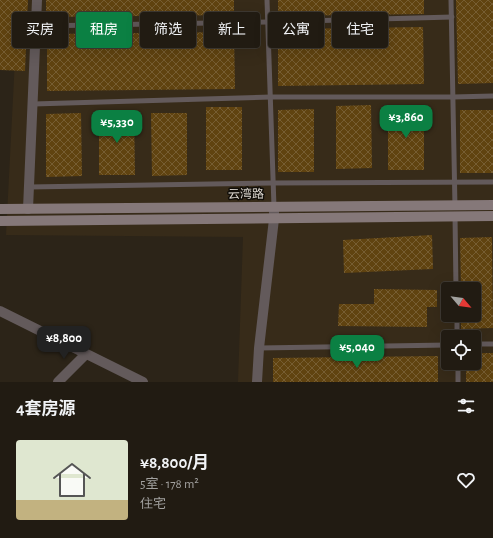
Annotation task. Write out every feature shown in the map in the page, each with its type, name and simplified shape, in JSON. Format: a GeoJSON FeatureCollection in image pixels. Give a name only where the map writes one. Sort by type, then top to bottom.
{"type":"FeatureCollection","features":[{"type":"Feature","properties":{"kind":"main road","name":"云湾路"},"geometry":{"type":"LineString","coordinates":[[0,210],[493,204]]}},
{"type":"Feature","properties":{"kind":"main road","name":"云湾路"},"geometry":{"type":"LineString","coordinates":[[0,221],[493,216]]}},
{"type":"Feature","properties":{"kind":"street"},"geometry":{"type":"LineString","coordinates":[[37,0],[37,12]]}},
{"type":"Feature","properties":{"kind":"street"},"geometry":{"type":"LineString","coordinates":[[28,209],[35,48]]}},
{"type":"Feature","properties":{"kind":"street"},"geometry":{"type":"LineString","coordinates":[[257,382],[259,348],[274,219],[274,207]]}},
{"type":"Feature","properties":{"kind":"street"},"geometry":{"type":"LineString","coordinates":[[0,311],[141,382]]}},
{"type":"Feature","properties":{"kind":"street"},"geometry":{"type":"LineString","coordinates":[[58,382],[86,354]]}},
{"type":"Feature","properties":{"kind":"lane"},"geometry":{"type":"LineString","coordinates":[[68,25],[268,22],[267,0]]}},
{"type":"Feature","properties":{"kind":"lane"},"geometry":{"type":"LineString","coordinates":[[451,0],[456,282]]}},
{"type":"Feature","properties":{"kind":"lane"},"geometry":{"type":"LineString","coordinates":[[324,20],[452,17]]}},
{"type":"Feature","properties":{"kind":"lane"},"geometry":{"type":"LineString","coordinates":[[269,48],[274,207]]}},
{"type":"Feature","properties":{"kind":"lane"},"geometry":{"type":"LineString","coordinates":[[33,104],[270,97],[493,96]]}},
{"type":"Feature","properties":{"kind":"lane"},"geometry":{"type":"LineString","coordinates":[[29,187],[273,183],[493,182]]}},
{"type":"Feature","properties":{"kind":"lane"},"geometry":{"type":"LineString","coordinates":[[481,344],[493,344]]}},
{"type":"Feature","properties":{"kind":"lane"},"geometry":{"type":"LineString","coordinates":[[259,348],[441,345]]}},
{"type":"Feature","properties":{"kind":"lane"},"geometry":{"type":"LineString","coordinates":[[458,370],[458,382]]}},
{"type":"Feature","properties":{"kind":"shaded area"},"geometry":{"type":"Polygon","coordinates":[[[18,0],[493,0],[493,382],[238,382],[243,237],[6,235],[16,48],[68,48],[68,12],[17,12],[18,0]]]}},
{"type":"Feature","properties":{"kind":"building"},"geometry":{"type":"Polygon","coordinates":[[[0,0],[28,0],[27,12],[12,12],[12,48],[26,48],[25,71],[0,70],[0,0]]]}},
{"type":"Feature","properties":{"kind":"building"},"geometry":{"type":"Polygon","coordinates":[[[46,0],[234,0],[234,12],[204,12],[204,15],[196,15],[196,12],[140,12],[140,16],[132,16],[132,12],[76,12],[76,17],[68,17],[68,12],[46,12],[46,0]]]}},
{"type":"Feature","properties":{"kind":"building"},"geometry":{"type":"Polygon","coordinates":[[[278,0],[424,0],[424,14],[388,14],[388,12],[332,12],[332,15],[324,15],[324,12],[278,12],[278,0]]]}},
{"type":"Feature","properties":{"kind":"building"},"geometry":{"type":"Polygon","coordinates":[[[456,0],[493,0],[493,83],[458,84],[456,0]]]}},
{"type":"Feature","properties":{"kind":"building"},"geometry":{"type":"Polygon","coordinates":[[[388,27],[423,27],[424,84],[278,86],[278,48],[324,48],[324,28],[332,28],[332,48],[388,48],[388,27]]]}},
{"type":"Feature","properties":{"kind":"building"},"geometry":{"type":"Polygon","coordinates":[[[196,32],[204,32],[204,48],[234,48],[235,89],[47,91],[47,48],[68,48],[68,34],[76,34],[76,48],[132,48],[132,33],[140,33],[140,48],[196,48],[196,32]]]}},
{"type":"Feature","properties":{"kind":"building"},"geometry":{"type":"Polygon","coordinates":[[[371,105],[372,168],[336,169],[336,106],[371,105]]]}},
{"type":"Feature","properties":{"kind":"building"},"geometry":{"type":"Polygon","coordinates":[[[206,107],[242,107],[242,170],[206,170],[206,107]]]}},
{"type":"Feature","properties":{"kind":"building"},"geometry":{"type":"Polygon","coordinates":[[[424,107],[424,170],[388,170],[388,108],[424,107]]]}},
{"type":"Feature","properties":{"kind":"building"},"geometry":{"type":"Polygon","coordinates":[[[314,109],[314,172],[278,172],[278,110],[314,109]]]}},
{"type":"Feature","properties":{"kind":"building"},"geometry":{"type":"Polygon","coordinates":[[[460,110],[493,110],[493,173],[460,173],[460,110]]]}},
{"type":"Feature","properties":{"kind":"building"},"geometry":{"type":"Polygon","coordinates":[[[99,112],[134,112],[135,175],[99,175],[99,112]]]}},
{"type":"Feature","properties":{"kind":"building"},"geometry":{"type":"Polygon","coordinates":[[[81,113],[82,176],[46,177],[46,114],[81,113]]]}},
{"type":"Feature","properties":{"kind":"building"},"geometry":{"type":"Polygon","coordinates":[[[151,113],[187,113],[187,175],[152,176],[151,113]]]}},
{"type":"Feature","properties":{"kind":"building"},"geometry":{"type":"Polygon","coordinates":[[[432,235],[433,269],[344,273],[343,240],[432,235]]]}},
{"type":"Feature","properties":{"kind":"building"},"geometry":{"type":"Polygon","coordinates":[[[492,237],[493,328],[461,329],[461,322],[481,322],[481,282],[461,282],[460,238],[492,237]]]}},
{"type":"Feature","properties":{"kind":"building"},"geometry":{"type":"Polygon","coordinates":[[[374,289],[437,290],[437,307],[427,307],[427,327],[338,326],[339,304],[374,304],[374,289]]]}},
{"type":"Feature","properties":{"kind":"building"},"geometry":{"type":"Polygon","coordinates":[[[481,353],[493,353],[493,382],[466,382],[466,370],[481,370],[481,353]]]}},
{"type":"Feature","properties":{"kind":"building"},"geometry":{"type":"Polygon","coordinates":[[[438,356],[438,382],[273,382],[273,358],[438,356]]]}}]}
